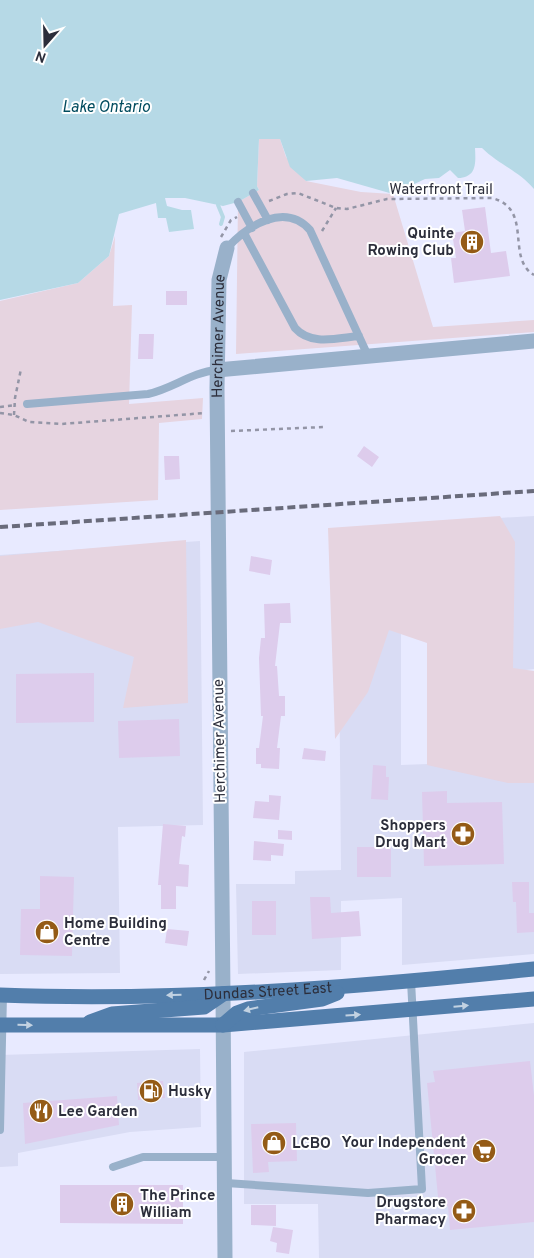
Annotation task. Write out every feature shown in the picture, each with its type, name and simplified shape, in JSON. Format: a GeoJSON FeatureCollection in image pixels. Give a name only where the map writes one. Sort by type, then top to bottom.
{"type":"FeatureCollection","features":[{"type":"Feature","properties":{"kind":"main road","name":"Dundas Street East"},"geometry":{"type":"LineString","coordinates":[[2,995],[117,997],[222,994],[411,981],[534,969]]}},
{"type":"Feature","properties":{"kind":"main road"},"geometry":{"type":"LineString","coordinates":[[223,1024],[237,1013],[248,1009],[322,999],[348,986]]}},
{"type":"Feature","properties":{"kind":"main road"},"geometry":{"type":"LineString","coordinates":[[79,1026],[112,1014],[204,1007],[222,994]]}},
{"type":"Feature","properties":{"kind":"main road","name":"Dundas Street East"},"geometry":{"type":"LineString","coordinates":[[1,1025],[223,1024],[413,1011],[534,999]]}},
{"type":"Feature","properties":{"kind":"street","name":"Herchimer Avenue"},"geometry":{"type":"LineString","coordinates":[[225,1258],[226,1183],[222,994],[217,370],[219,280],[227,248]]}},
{"type":"Feature","properties":{"kind":"street"},"geometry":{"type":"LineString","coordinates":[[217,370],[534,341]]}},
{"type":"Feature","properties":{"kind":"lane"},"geometry":{"type":"LineString","coordinates":[[253,193],[268,220]]}},
{"type":"Feature","properties":{"kind":"lane"},"geometry":{"type":"LineString","coordinates":[[238,202],[252,228]]}},
{"type":"Feature","properties":{"kind":"lane","name":"Herchimer Avenue"},"geometry":{"type":"LineString","coordinates":[[227,248],[244,233],[268,220],[284,215],[295,218],[310,230],[368,356]]}},
{"type":"Feature","properties":{"kind":"lane"},"geometry":{"type":"LineString","coordinates":[[244,233],[295,328],[301,335],[318,340],[359,336]]}},
{"type":"Feature","properties":{"kind":"lane"},"geometry":{"type":"LineString","coordinates":[[27,404],[148,394],[166,389],[194,375],[217,370]]}},
{"type":"Feature","properties":{"kind":"lane"},"geometry":{"type":"LineString","coordinates":[[226,1183],[368,1193],[422,1190],[411,981]]}},
{"type":"Feature","properties":{"kind":"lane"},"geometry":{"type":"LineString","coordinates":[[0,1130],[2,995]]}},
{"type":"Feature","properties":{"kind":"lane"},"geometry":{"type":"LineString","coordinates":[[113,1167],[143,1157],[225,1157]]}},
{"type":"Feature","properties":{"kind":"path","name":"Waterfront Trail"},"geometry":{"type":"LineString","coordinates":[[267,202],[287,194],[298,193],[336,208],[347,209],[387,199],[492,198],[501,200],[509,204],[520,220],[523,261],[525,268],[534,275]]}},
{"type":"Feature","properties":{"kind":"path"},"geometry":{"type":"LineString","coordinates":[[316,244],[336,208]]}},
{"type":"Feature","properties":{"kind":"path"},"geometry":{"type":"LineString","coordinates":[[14,415],[14,405],[21,369]]}},
{"type":"Feature","properties":{"kind":"path"},"geometry":{"type":"LineString","coordinates":[[0,407],[27,404]]}},
{"type":"Feature","properties":{"kind":"path"},"geometry":{"type":"LineString","coordinates":[[0,413],[14,415],[29,422],[62,424],[206,413]]}},
{"type":"Feature","properties":{"kind":"path"},"geometry":{"type":"LineString","coordinates":[[217,430],[247,431],[324,427]]}},
{"type":"Feature","properties":{"kind":"shaded area"},"geometry":{"type":"Polygon","coordinates":[[[259,139],[280,139],[286,157],[306,181],[361,192],[393,194],[433,327],[534,320],[534,332],[236,354],[238,202],[259,190],[257,186],[259,139]]]}},
{"type":"Feature","properties":{"kind":"shaded area"},"geometry":{"type":"Polygon","coordinates":[[[115,236],[113,306],[132,305],[129,404],[203,398],[202,419],[159,423],[158,500],[0,510],[0,301],[78,283],[109,256],[115,236]]]}},
{"type":"Feature","properties":{"kind":"shaded area"},"geometry":{"type":"Polygon","coordinates":[[[500,516],[515,542],[513,668],[534,671],[534,783],[508,783],[427,765],[427,643],[389,630],[368,692],[335,739],[328,528],[500,516]]]}},
{"type":"Feature","properties":{"kind":"shaded area"},"geometry":{"type":"Polygon","coordinates":[[[534,516],[534,669],[503,673],[499,518],[534,516]]]}},
{"type":"Feature","properties":{"kind":"shaded area"},"geometry":{"type":"Polygon","coordinates":[[[401,526],[401,765],[534,760],[534,954],[402,965],[402,898],[341,901],[341,970],[238,974],[236,884],[295,884],[295,871],[341,870],[338,531],[401,526]]]}},
{"type":"Feature","properties":{"kind":"shaded area"},"geometry":{"type":"Polygon","coordinates":[[[186,540],[188,703],[123,708],[134,657],[38,622],[0,629],[0,556],[186,540]]]}},
{"type":"Feature","properties":{"kind":"shaded area"},"geometry":{"type":"Polygon","coordinates":[[[200,541],[203,825],[118,827],[120,973],[0,974],[0,555],[200,541]]]}},
{"type":"Feature","properties":{"kind":"shaded area"},"geometry":{"type":"Polygon","coordinates":[[[534,1023],[534,1258],[319,1258],[318,1204],[244,1204],[244,1052],[534,1023]]]}},
{"type":"Feature","properties":{"kind":"shaded area"},"geometry":{"type":"Polygon","coordinates":[[[200,1049],[201,1127],[130,1132],[18,1153],[18,1166],[0,1167],[0,1055],[200,1049]]]}},
{"type":"Feature","properties":{"kind":"water","name":"Lake Ontario"},"geometry":{"type":"Polygon","coordinates":[[[0,0],[534,0],[534,189],[522,177],[482,148],[475,148],[475,165],[472,173],[458,178],[450,170],[439,178],[425,179],[393,194],[337,178],[306,181],[290,167],[280,139],[259,139],[257,186],[259,190],[238,202],[223,206],[185,198],[165,198],[167,206],[191,210],[194,229],[169,232],[166,218],[158,218],[156,203],[119,214],[109,256],[78,283],[0,300],[0,0]]]}},
{"type":"Feature","properties":{"kind":"building","name":"Quinte Rowing Club"},"geometry":{"type":"Polygon","coordinates":[[[485,207],[491,253],[506,251],[510,276],[454,283],[451,258],[456,258],[452,233],[465,231],[462,210],[485,207]]]}},
{"type":"Feature","properties":{"kind":"building"},"geometry":{"type":"Polygon","coordinates":[[[166,291],[187,291],[187,305],[166,305],[166,291]]]}},
{"type":"Feature","properties":{"kind":"building"},"geometry":{"type":"Polygon","coordinates":[[[139,334],[154,334],[153,359],[138,359],[139,334]]]}},
{"type":"Feature","properties":{"kind":"building"},"geometry":{"type":"Polygon","coordinates":[[[364,446],[379,457],[372,467],[357,456],[364,446]]]}},
{"type":"Feature","properties":{"kind":"building"},"geometry":{"type":"Polygon","coordinates":[[[164,456],[179,456],[180,479],[165,480],[164,456]]]}},
{"type":"Feature","properties":{"kind":"building"},"geometry":{"type":"Polygon","coordinates":[[[251,556],[272,560],[270,575],[249,571],[251,556]]]}},
{"type":"Feature","properties":{"kind":"building"},"geometry":{"type":"Polygon","coordinates":[[[290,603],[291,623],[280,623],[275,666],[277,666],[279,696],[285,696],[285,716],[281,716],[277,748],[280,748],[279,769],[261,768],[261,764],[256,764],[256,748],[259,748],[263,716],[261,716],[259,658],[261,638],[265,638],[264,604],[290,603]]]}},
{"type":"Feature","properties":{"kind":"building"},"geometry":{"type":"Polygon","coordinates":[[[94,673],[94,722],[16,723],[16,674],[94,673]]]}},
{"type":"Feature","properties":{"kind":"building"},"geometry":{"type":"Polygon","coordinates":[[[179,719],[180,756],[119,758],[118,721],[179,719]]]}},
{"type":"Feature","properties":{"kind":"building"},"geometry":{"type":"Polygon","coordinates":[[[304,748],[326,751],[325,761],[302,759],[304,748]]]}},
{"type":"Feature","properties":{"kind":"building"},"geometry":{"type":"Polygon","coordinates":[[[373,765],[386,766],[386,777],[389,777],[388,800],[371,799],[373,765]]]}},
{"type":"Feature","properties":{"kind":"building","name":"Shoppers Drug Mart"},"geometry":{"type":"Polygon","coordinates":[[[447,791],[447,803],[502,802],[504,864],[424,866],[422,792],[447,791]]]}},
{"type":"Feature","properties":{"kind":"building"},"geometry":{"type":"Polygon","coordinates":[[[269,795],[281,796],[279,820],[253,818],[255,801],[269,802],[269,795]]]}},
{"type":"Feature","properties":{"kind":"building"},"geometry":{"type":"Polygon","coordinates":[[[163,824],[186,826],[185,837],[182,836],[179,864],[189,865],[188,887],[176,886],[176,909],[161,909],[161,885],[158,885],[163,824]]]}},
{"type":"Feature","properties":{"kind":"building"},"geometry":{"type":"Polygon","coordinates":[[[278,830],[292,831],[292,840],[278,839],[278,830]]]}},
{"type":"Feature","properties":{"kind":"building"},"geometry":{"type":"Polygon","coordinates":[[[254,841],[284,844],[283,856],[271,855],[271,861],[253,860],[254,841]]]}},
{"type":"Feature","properties":{"kind":"building"},"geometry":{"type":"Polygon","coordinates":[[[357,847],[391,847],[391,877],[357,877],[357,847]]]}},
{"type":"Feature","properties":{"kind":"building","name":"Home Building Centre"},"geometry":{"type":"Polygon","coordinates":[[[40,876],[74,877],[72,956],[20,955],[21,909],[40,909],[40,876]]]}},
{"type":"Feature","properties":{"kind":"building"},"geometry":{"type":"Polygon","coordinates":[[[512,882],[529,882],[529,913],[534,913],[534,932],[517,933],[516,902],[513,902],[512,882]]]}},
{"type":"Feature","properties":{"kind":"building"},"geometry":{"type":"Polygon","coordinates":[[[310,897],[330,897],[331,913],[359,911],[361,936],[312,939],[310,897]]]}},
{"type":"Feature","properties":{"kind":"building"},"geometry":{"type":"Polygon","coordinates":[[[252,901],[276,901],[276,935],[252,935],[252,901]]]}},
{"type":"Feature","properties":{"kind":"building"},"geometry":{"type":"Polygon","coordinates":[[[167,929],[189,931],[187,946],[165,943],[167,929]]]}},
{"type":"Feature","properties":{"kind":"building","name":"Your Independent Grocer"},"geometry":{"type":"Polygon","coordinates":[[[530,1061],[534,1096],[534,1222],[450,1230],[448,1206],[439,1207],[427,1083],[435,1082],[433,1071],[530,1061]]]}},
{"type":"Feature","properties":{"kind":"building","name":"Husky"},"geometry":{"type":"Polygon","coordinates":[[[163,1081],[165,1098],[138,1100],[137,1083],[163,1081]]]}},
{"type":"Feature","properties":{"kind":"building"},"geometry":{"type":"Polygon","coordinates":[[[117,1096],[119,1125],[25,1144],[23,1103],[117,1096]]]}},
{"type":"Feature","properties":{"kind":"building","name":"LCBO"},"geometry":{"type":"Polygon","coordinates":[[[296,1123],[297,1161],[268,1162],[269,1172],[253,1173],[251,1124],[296,1123]]]}},
{"type":"Feature","properties":{"kind":"building","name":"The Prince William"},"geometry":{"type":"Polygon","coordinates":[[[60,1185],[183,1185],[183,1224],[60,1223],[60,1185]]]}},
{"type":"Feature","properties":{"kind":"building"},"geometry":{"type":"Polygon","coordinates":[[[251,1205],[276,1205],[276,1226],[251,1225],[251,1205]]]}},
{"type":"Feature","properties":{"kind":"building"},"geometry":{"type":"Polygon","coordinates":[[[273,1227],[293,1230],[289,1254],[276,1252],[277,1243],[270,1241],[273,1227]]]}},
{"type":"Feature","properties":{"kind":"waterway"},"geometry":{"type":"LineString","coordinates":[[218,205],[223,217],[221,224]]}},
{"type":"Feature","properties":{"kind":"railway"},"geometry":{"type":"LineString","coordinates":[[0,527],[534,491]]}},
{"type":"Feature","properties":{"kind":"place","name":"Quinte Rowing Club"},"geometry":{"type":"Point","coordinates":[472,242]}},
{"type":"Feature","properties":{"kind":"place","name":"Shoppers Drug Mart"},"geometry":{"type":"Point","coordinates":[463,834]}},
{"type":"Feature","properties":{"kind":"place","name":"Home Building Centre"},"geometry":{"type":"Point","coordinates":[47,932]}},
{"type":"Feature","properties":{"kind":"place","name":"Husky"},"geometry":{"type":"Point","coordinates":[151,1091]}},
{"type":"Feature","properties":{"kind":"place","name":"Lee Garden"},"geometry":{"type":"Point","coordinates":[41,1111]}},
{"type":"Feature","properties":{"kind":"place","name":"LCBO"},"geometry":{"type":"Point","coordinates":[274,1143]}},
{"type":"Feature","properties":{"kind":"place","name":"Your Independent Grocer"},"geometry":{"type":"Point","coordinates":[484,1151]}},
{"type":"Feature","properties":{"kind":"place","name":"The Prince William"},"geometry":{"type":"Point","coordinates":[122,1204]}},
{"type":"Feature","properties":{"kind":"place","name":"Drugstore Pharmacy"},"geometry":{"type":"Point","coordinates":[464,1211]}}]}
